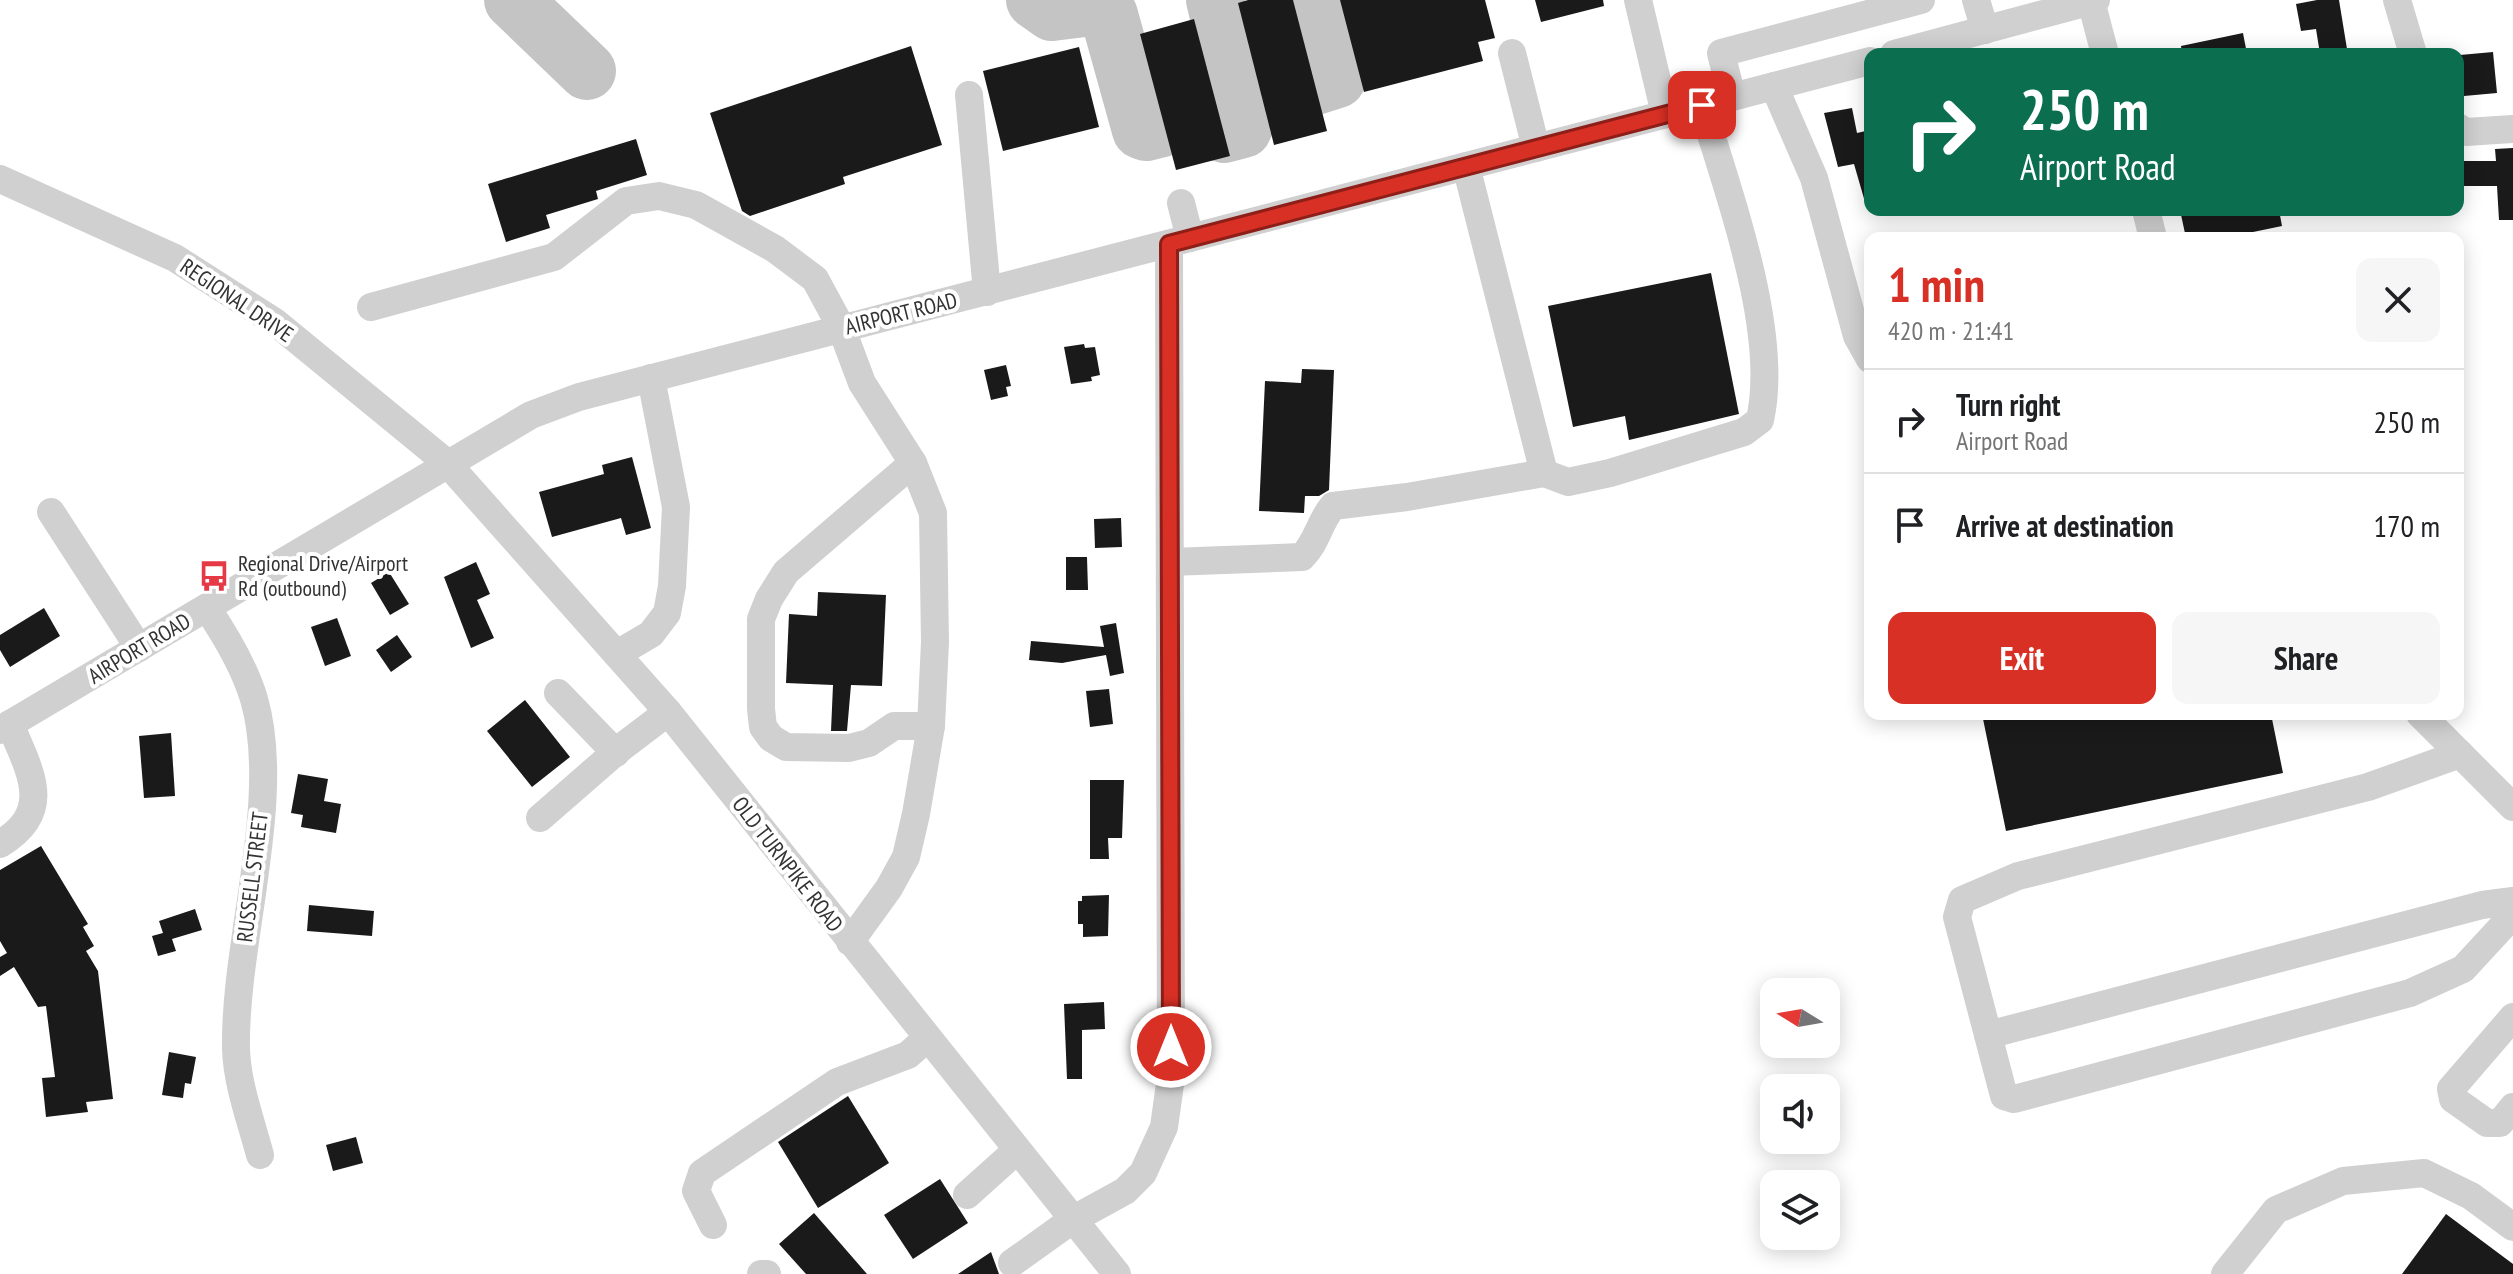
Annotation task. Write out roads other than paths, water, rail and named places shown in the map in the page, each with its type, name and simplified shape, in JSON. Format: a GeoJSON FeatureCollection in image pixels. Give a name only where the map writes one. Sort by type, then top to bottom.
{"type":"FeatureCollection","features":[{"type":"Feature","properties":{"kind":"street"},"geometry":{"type":"LineString","coordinates":[[1638,0],[1665,114]]}},
{"type":"Feature","properties":{"kind":"street"},"geometry":{"type":"LineString","coordinates":[[1732,97],[1721,53],[1921,0]]}},
{"type":"Feature","properties":{"kind":"street"},"geometry":{"type":"LineString","coordinates":[[1976,0],[1985,30]]}},
{"type":"Feature","properties":{"kind":"street"},"geometry":{"type":"LineString","coordinates":[[2397,0],[2411,48]]}},
{"type":"Feature","properties":{"kind":"street"},"geometry":{"type":"LineString","coordinates":[[1917,48],[2094,1],[2104,48]]}},
{"type":"Feature","properties":{"kind":"street"},"geometry":{"type":"LineString","coordinates":[[1512,53],[1536,148]]}},
{"type":"Feature","properties":{"kind":"street","name":"AIRPORT ROAD"},"geometry":{"type":"LineString","coordinates":[[5,727],[531,415],[651,378],[841,327],[987,292],[1864,63]]}},
{"type":"Feature","properties":{"kind":"street"},"geometry":{"type":"LineString","coordinates":[[1774,86],[1814,178],[1857,336],[1864,348]]}},
{"type":"Feature","properties":{"kind":"street"},"geometry":{"type":"LineString","coordinates":[[969,95],[987,292]]}},
{"type":"Feature","properties":{"kind":"street"},"geometry":{"type":"LineString","coordinates":[[1170,562],[1302,557],[1313,547],[1323,517],[1333,506],[1407,497],[1544,473],[1568,482],[1610,473],[1744,432],[1760,420],[1767,389],[1766,347],[1730,198],[1702,105]]}},
{"type":"Feature","properties":{"kind":"street"},"geometry":{"type":"LineString","coordinates":[[2464,131],[2513,129]]}},
{"type":"Feature","properties":{"kind":"street"},"geometry":{"type":"LineString","coordinates":[[1466,166],[1544,473]]}},
{"type":"Feature","properties":{"kind":"street","name":"REGIONAL DRIVE"},"geometry":{"type":"LineString","coordinates":[[0,179],[187,266],[275,322],[447,463]]}},
{"type":"Feature","properties":{"kind":"street"},"geometry":{"type":"LineString","coordinates":[[371,307],[554,257],[626,201],[659,196],[696,205],[775,249],[815,279],[841,327],[862,383],[913,463],[933,513],[935,642],[931,726],[906,857],[889,888],[850,942]]}},
{"type":"Feature","properties":{"kind":"street"},"geometry":{"type":"LineString","coordinates":[[1012,1263],[1072,1220],[1125,1191],[1143,1173],[1164,1127],[1171,1077],[1170,562],[1181,203]]}},
{"type":"Feature","properties":{"kind":"street"},"geometry":{"type":"LineString","coordinates":[[617,654],[651,634],[667,613],[672,586],[676,507],[651,378]]}},
{"type":"Feature","properties":{"kind":"street","name":"OLD TURNPIKE ROAD"},"geometry":{"type":"LineString","coordinates":[[447,463],[668,712],[926,1039],[1117,1274]]}},
{"type":"Feature","properties":{"kind":"street"},"geometry":{"type":"LineString","coordinates":[[913,463],[786,572],[769,599],[761,619],[761,709],[763,727],[771,738],[786,747],[849,748],[869,743],[894,726],[931,726]]}},
{"type":"Feature","properties":{"kind":"street"},"geometry":{"type":"LineString","coordinates":[[51,512],[139,648]]}},
{"type":"Feature","properties":{"kind":"street","name":"RUSSELL STREET"},"geometry":{"type":"LineString","coordinates":[[207,608],[227,637],[247,679],[255,702],[262,751],[262,800],[238,1000],[236,1052],[260,1155]]}},
{"type":"Feature","properties":{"kind":"street"},"geometry":{"type":"LineString","coordinates":[[558,693],[616,753]]}},
{"type":"Feature","properties":{"kind":"street"},"geometry":{"type":"LineString","coordinates":[[540,818],[668,712]]}},
{"type":"Feature","properties":{"kind":"street"},"geometry":{"type":"LineString","coordinates":[[2426,720],[2513,807]]}},
{"type":"Feature","properties":{"kind":"street"},"geometry":{"type":"LineString","coordinates":[[0,844],[20,833],[31,819],[32,803],[32,777],[5,727]]}},
{"type":"Feature","properties":{"kind":"street"},"geometry":{"type":"LineString","coordinates":[[2460,754],[2368,787],[2018,876],[1962,900],[1957,917],[2004,1096],[2014,1099],[2410,993],[2463,969],[2513,915]]}},
{"type":"Feature","properties":{"kind":"street"},"geometry":{"type":"LineString","coordinates":[[1988,1035],[2482,905],[2513,901]]}},
{"type":"Feature","properties":{"kind":"street"},"geometry":{"type":"LineString","coordinates":[[2513,1017],[2451,1089],[2453,1099],[2513,1139]]}},
{"type":"Feature","properties":{"kind":"street"},"geometry":{"type":"LineString","coordinates":[[713,1225],[696,1191],[702,1173],[837,1082],[908,1055],[926,1039]]}},
{"type":"Feature","properties":{"kind":"street"},"geometry":{"type":"LineString","coordinates":[[2487,1123],[2500,1123],[2513,1107]]}},
{"type":"Feature","properties":{"kind":"street"},"geometry":{"type":"LineString","coordinates":[[967,1195],[1016,1151]]}},
{"type":"Feature","properties":{"kind":"street"},"geometry":{"type":"LineString","coordinates":[[2225,1274],[2276,1210],[2343,1181],[2424,1173],[2471,1196],[2513,1227]]}},
{"type":"Feature","properties":{"kind":"place","name":"Regional Drive/Airport Rd (outbound)"},"geometry":{"type":"Point","coordinates":[214,576]}}]}
